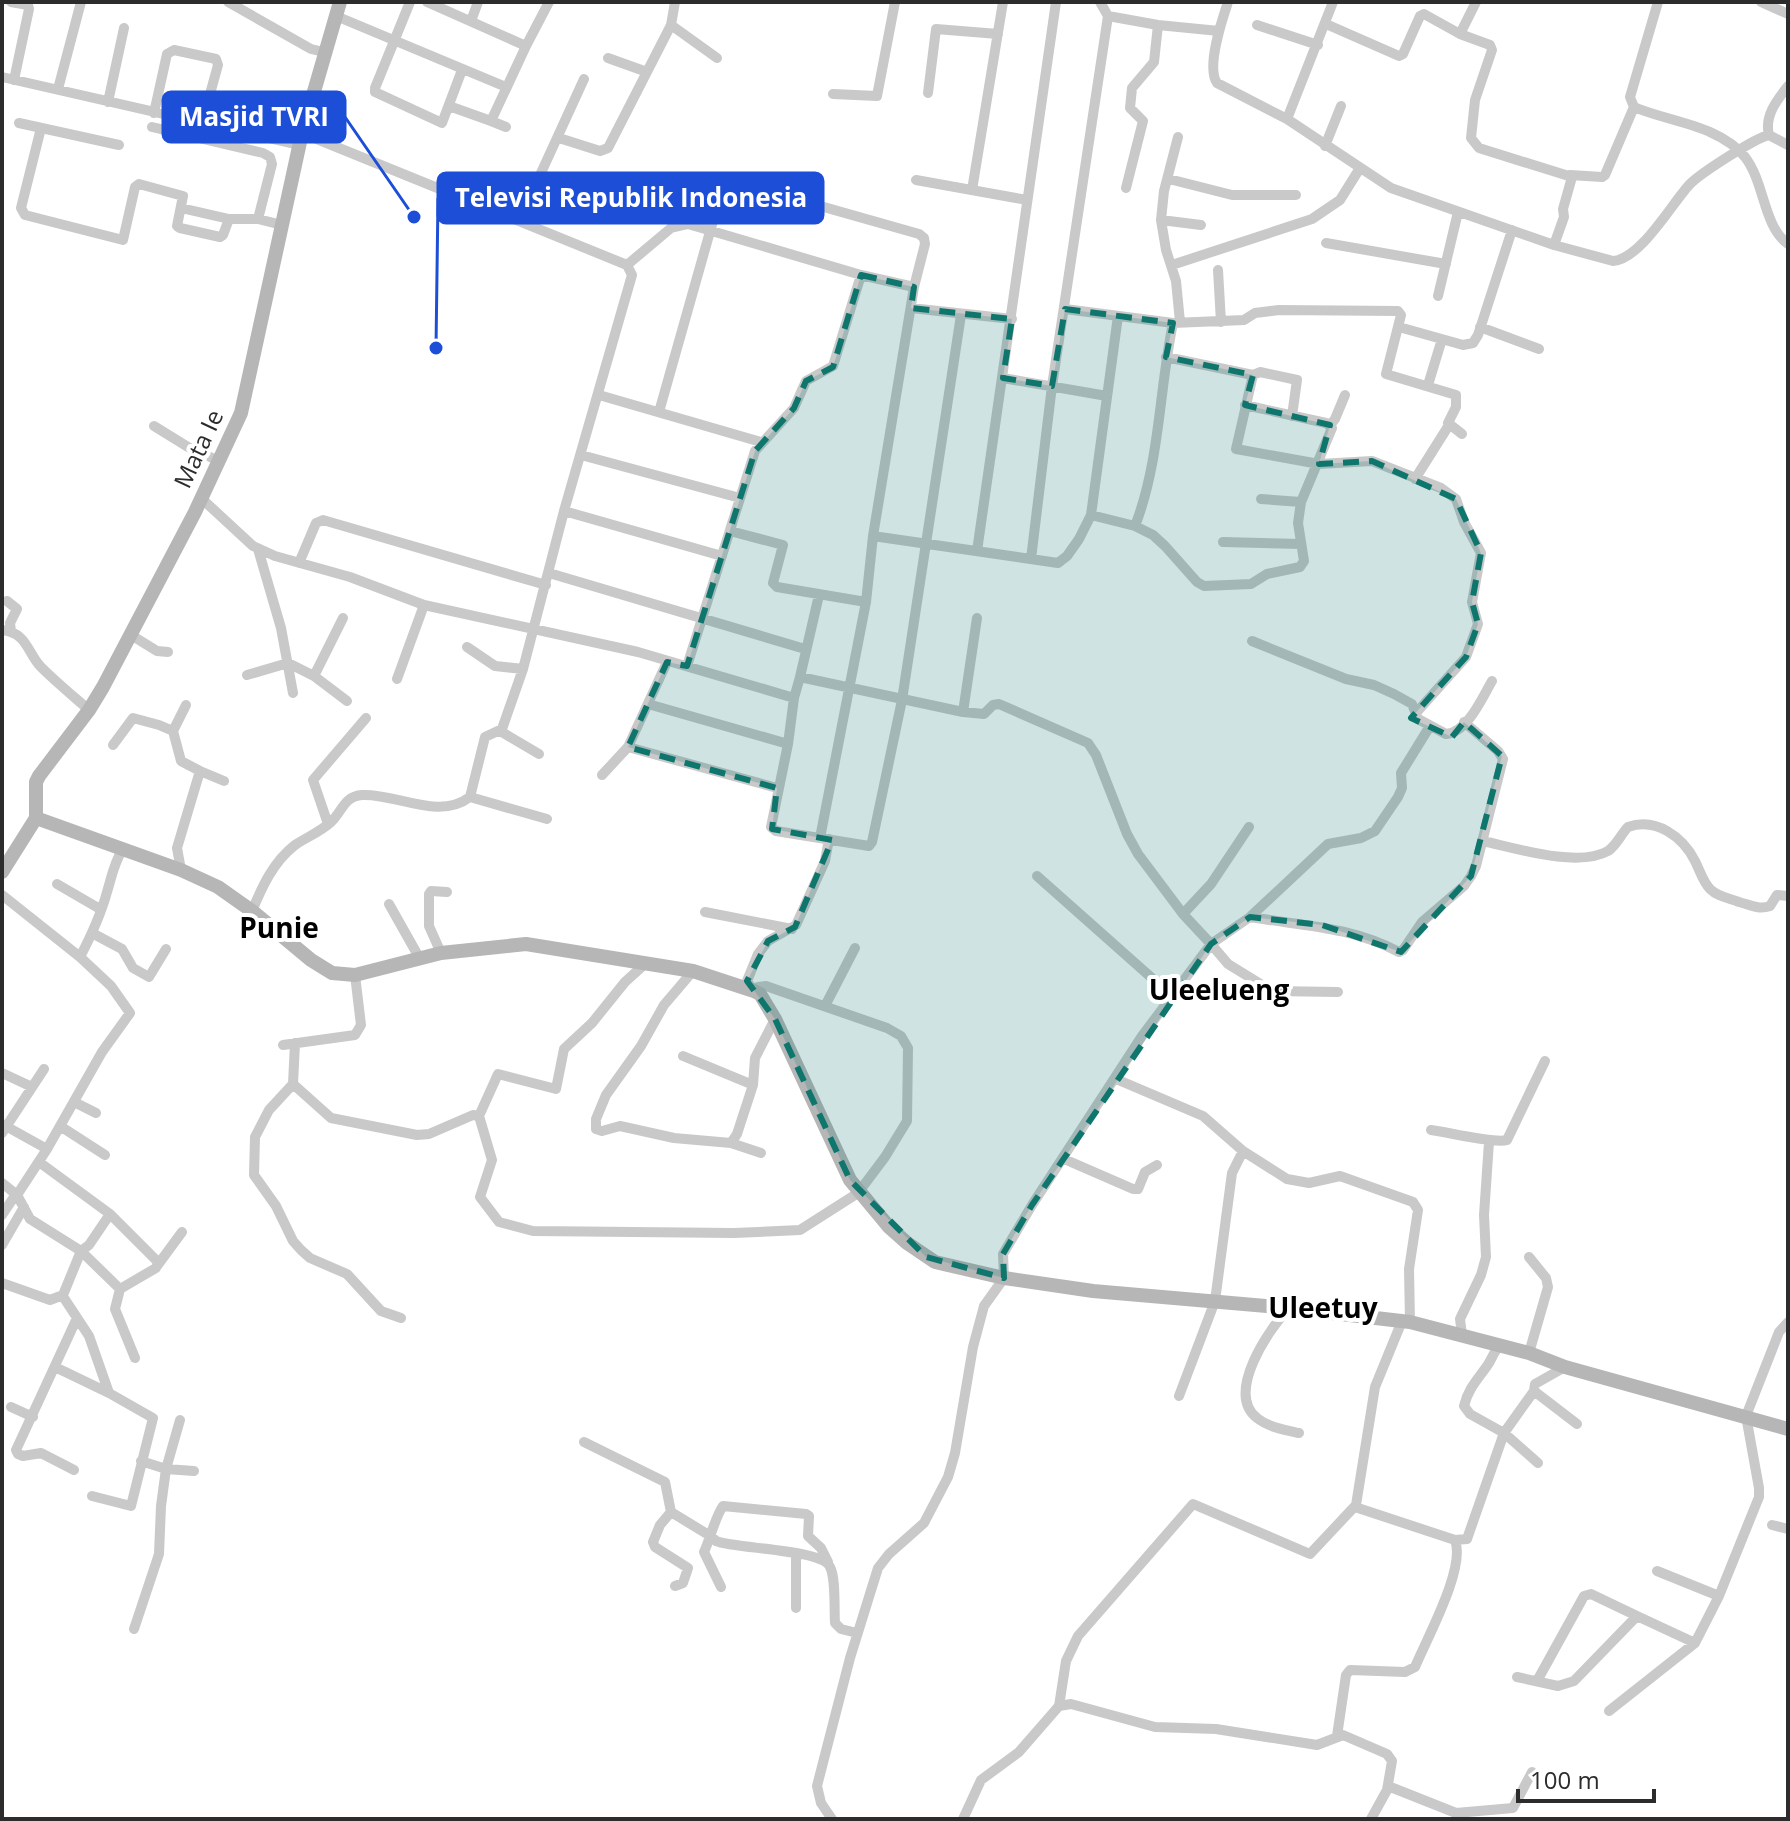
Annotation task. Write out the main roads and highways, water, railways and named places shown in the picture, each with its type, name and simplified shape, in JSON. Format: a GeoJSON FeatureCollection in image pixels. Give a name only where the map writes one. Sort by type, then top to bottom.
{"type":"FeatureCollection","features":[{"type":"Feature","properties":{"kind":"place","name":"Masjid TVRI"},"geometry":{"type":"Point","coordinates":[414,217]}},
{"type":"Feature","properties":{"kind":"place","name":"Televisi Republik Indonesia"},"geometry":{"type":"Point","coordinates":[436,348]}},
{"type":"Feature","properties":{"kind":"district","name":"Punie"},"geometry":{"type":"Point","coordinates":[279,928]}},
{"type":"Feature","properties":{"kind":"district","name":"Uleelueng"},"geometry":{"type":"Point","coordinates":[1219,990]}},
{"type":"Feature","properties":{"kind":"district","name":"Uleetuy"},"geometry":{"type":"Point","coordinates":[1323,1308]}}]}
